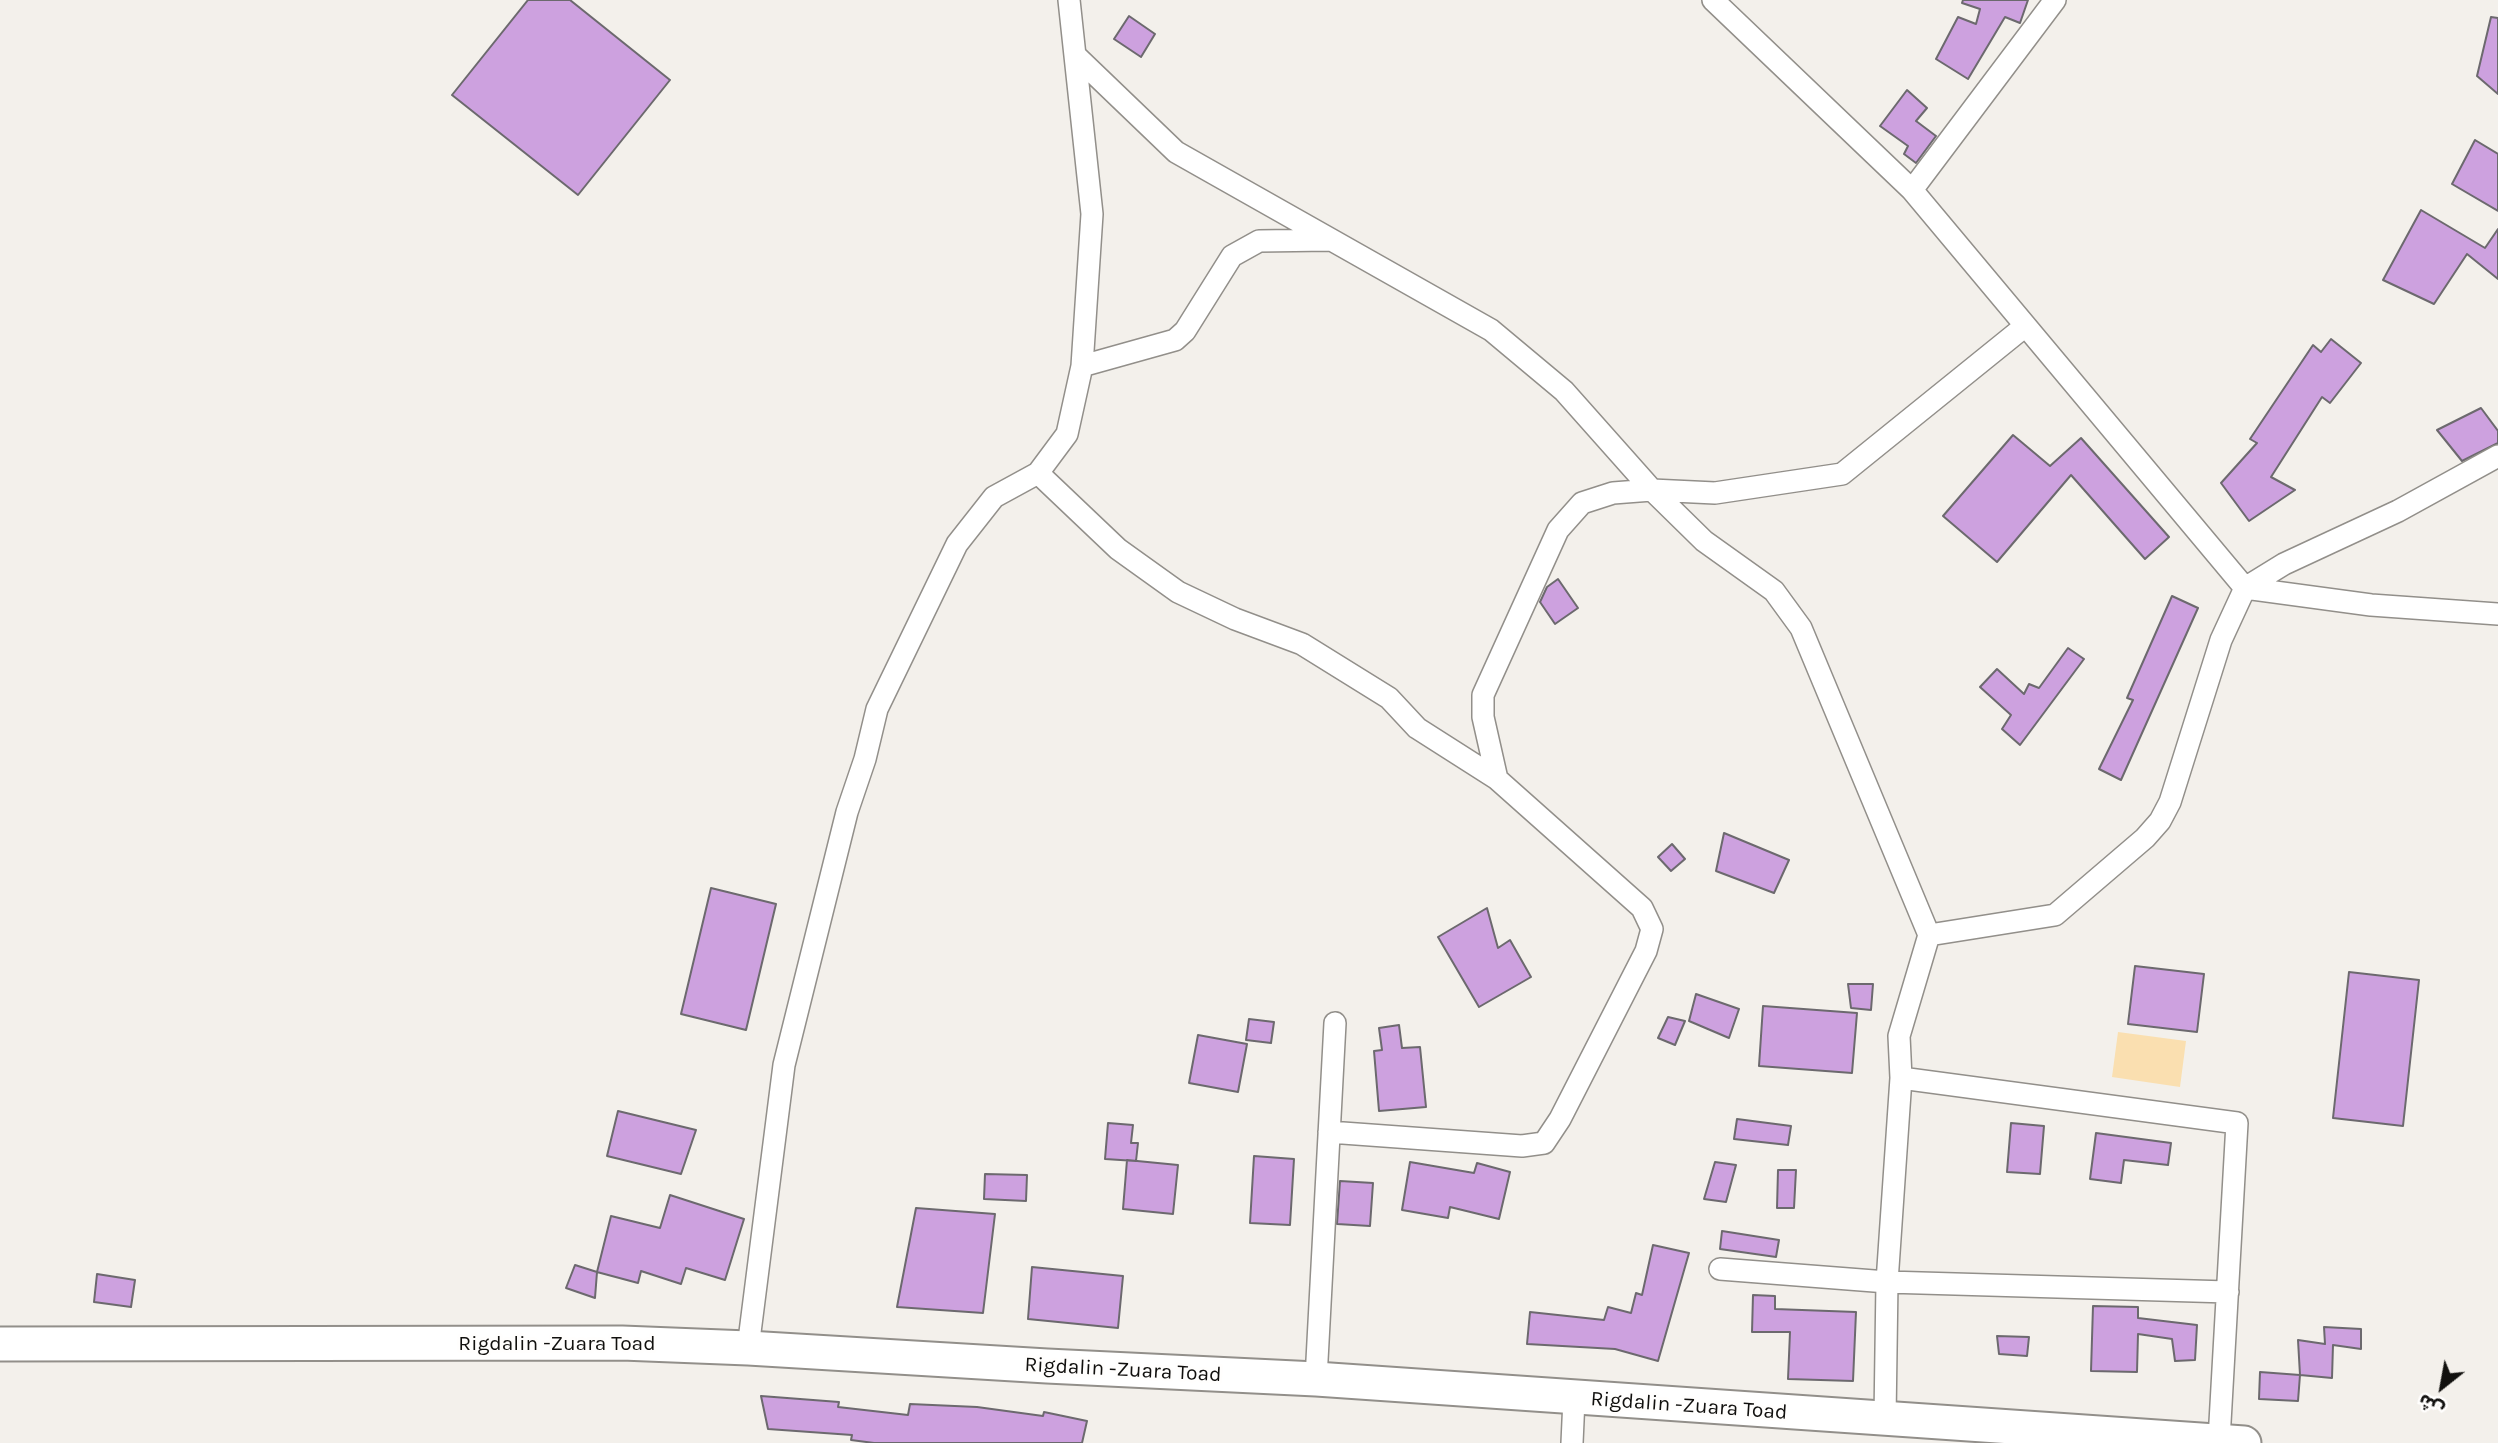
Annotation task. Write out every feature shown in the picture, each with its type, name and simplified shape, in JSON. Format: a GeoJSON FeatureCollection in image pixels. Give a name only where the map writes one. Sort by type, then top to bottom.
{"type":"FeatureCollection","features":[{"type":"Feature","properties":{"kind":"main road","name":"Rigdalin -Zuara Toad"},"geometry":{"type":"LineString","coordinates":[[0,1344],[622,1343],[748,1348],[1047,1367],[1316,1379],[1574,1399],[2232,1442]]}},
{"type":"Feature","properties":{"kind":"street"},"geometry":{"type":"LineString","coordinates":[[748,1348],[783,1065],[847,812],[865,759],[877,709],[957,544],[994,497],[1038,474],[1067,435],[1082,366],[1092,214],[1069,0]]}},
{"type":"Feature","properties":{"kind":"street"},"geometry":{"type":"LineString","coordinates":[[1713,0],[1912,190],[2245,588],[2371,605],[2498,614]]}},
{"type":"Feature","properties":{"kind":"street"},"geometry":{"type":"LineString","coordinates":[[1912,190],[2055,0]]}},
{"type":"Feature","properties":{"kind":"street"},"geometry":{"type":"LineString","coordinates":[[1076,56],[1175,152],[1491,330],[1564,391],[1651,490],[1704,541],[1774,591],[1801,628],[1929,935],[1899,1036],[1901,1078],[1886,1282],[1885,1418]]}},
{"type":"Feature","properties":{"kind":"street"},"geometry":{"type":"LineString","coordinates":[[1082,366],[1175,340],[1185,331],[1232,256],[1259,241],[1331,240]]}},
{"type":"Feature","properties":{"kind":"street"},"geometry":{"type":"LineString","coordinates":[[1497,779],[1483,716],[1483,695],[1559,530],[1582,503],[1613,493],[1651,490],[1715,493],[1842,474],[2024,327]]}},
{"type":"Feature","properties":{"kind":"street"},"geometry":{"type":"LineString","coordinates":[[1929,935],[2055,915],[2104,875],[2160,821],[2170,802],[2221,640],[2245,588],[2284,565],[2398,511],[2498,456]]}},
{"type":"Feature","properties":{"kind":"street"},"geometry":{"type":"LineString","coordinates":[[1038,474],[1118,549],[1178,592],[1235,619],[1302,644],[1389,698],[1417,728],[1497,779],[1642,908],[1652,929],[1646,951],[1560,1119],[1544,1143],[1522,1146],[1329,1132]]}},
{"type":"Feature","properties":{"kind":"street"},"geometry":{"type":"LineString","coordinates":[[1316,1379],[1335,1023]]}},
{"type":"Feature","properties":{"kind":"street"},"geometry":{"type":"LineString","coordinates":[[1901,1078],[2237,1123],[2228,1292],[2232,1442]]}},
{"type":"Feature","properties":{"kind":"street"},"geometry":{"type":"LineString","coordinates":[[1720,1269],[1886,1282],[2228,1292]]}},
{"type":"Feature","properties":{"kind":"street"},"geometry":{"type":"LineString","coordinates":[[1572,1443],[1574,1399]]}},
{"type":"Feature","properties":{"kind":"shaded area"},"geometry":{"type":"Polygon","coordinates":[[[2118,1032],[2186,1041],[2180,1087],[2112,1077],[2118,1032]]]}},
{"type":"Feature","properties":{"kind":"building"},"geometry":{"type":"Polygon","coordinates":[[[528,0],[570,0],[670,80],[578,195],[452,95],[528,0]]]}},
{"type":"Feature","properties":{"kind":"building"},"geometry":{"type":"Polygon","coordinates":[[[1963,0],[2028,0],[2020,23],[2005,17],[1968,79],[1936,59],[1958,17],[1976,24],[1980,9],[1962,3],[1963,0]]]}},
{"type":"Feature","properties":{"kind":"building"},"geometry":{"type":"Polygon","coordinates":[[[1129,16],[1155,34],[1141,57],[1114,39],[1129,16]]]}},
{"type":"Feature","properties":{"kind":"building"},"geometry":{"type":"Polygon","coordinates":[[[2491,17],[2498,18],[2498,94],[2477,76],[2491,17]]]}},
{"type":"Feature","properties":{"kind":"building"},"geometry":{"type":"Polygon","coordinates":[[[1907,90],[1927,108],[1916,121],[1936,136],[1916,163],[1904,154],[1908,146],[1880,126],[1907,90]]]}},
{"type":"Feature","properties":{"kind":"building"},"geometry":{"type":"Polygon","coordinates":[[[2475,140],[2498,154],[2498,211],[2452,184],[2475,140]]]}},
{"type":"Feature","properties":{"kind":"building"},"geometry":{"type":"Polygon","coordinates":[[[2421,210],[2485,248],[2498,229],[2498,279],[2467,254],[2434,304],[2383,280],[2421,210]]]}},
{"type":"Feature","properties":{"kind":"building"},"geometry":{"type":"Polygon","coordinates":[[[2331,339],[2361,363],[2330,403],[2322,397],[2271,477],[2295,490],[2249,521],[2221,483],[2257,443],[2250,439],[2313,345],[2321,352],[2331,339]]]}},
{"type":"Feature","properties":{"kind":"building"},"geometry":{"type":"Polygon","coordinates":[[[2481,408],[2498,431],[2498,443],[2462,461],[2437,430],[2481,408]]]}},
{"type":"Feature","properties":{"kind":"building"},"geometry":{"type":"Polygon","coordinates":[[[2013,435],[2050,466],[2081,438],[2169,537],[2145,559],[2071,475],[1997,562],[1943,516],[2013,435]]]}},
{"type":"Feature","properties":{"kind":"building"},"geometry":{"type":"Polygon","coordinates":[[[1558,579],[1578,608],[1555,624],[1540,602],[1547,587],[1558,579]]]}},
{"type":"Feature","properties":{"kind":"building"},"geometry":{"type":"Polygon","coordinates":[[[2172,596],[2198,608],[2121,780],[2099,769],[2133,700],[2127,698],[2172,596]]]}},
{"type":"Feature","properties":{"kind":"building"},"geometry":{"type":"Polygon","coordinates":[[[2068,648],[2084,659],[2020,745],[2002,729],[2011,715],[1980,687],[1997,669],[2024,694],[2029,684],[2039,688],[2068,648]]]}},
{"type":"Feature","properties":{"kind":"building"},"geometry":{"type":"Polygon","coordinates":[[[1724,833],[1789,860],[1774,893],[1716,871],[1724,833]]]}},
{"type":"Feature","properties":{"kind":"building"},"geometry":{"type":"Polygon","coordinates":[[[1672,844],[1685,859],[1671,871],[1658,857],[1672,844]]]}},
{"type":"Feature","properties":{"kind":"building"},"geometry":{"type":"Polygon","coordinates":[[[711,888],[776,904],[746,1030],[681,1014],[711,888]]]}},
{"type":"Feature","properties":{"kind":"building"},"geometry":{"type":"Polygon","coordinates":[[[1487,908],[1498,948],[1510,940],[1531,977],[1479,1007],[1438,937],[1487,908]]]}},
{"type":"Feature","properties":{"kind":"building"},"geometry":{"type":"Polygon","coordinates":[[[2135,966],[2204,974],[2197,1032],[2128,1024],[2135,966]]]}},
{"type":"Feature","properties":{"kind":"building"},"geometry":{"type":"Polygon","coordinates":[[[2349,972],[2419,980],[2403,1126],[2333,1118],[2349,972]]]}},
{"type":"Feature","properties":{"kind":"building"},"geometry":{"type":"Polygon","coordinates":[[[1848,984],[1873,984],[1871,1010],[1851,1008],[1848,984]]]}},
{"type":"Feature","properties":{"kind":"building"},"geometry":{"type":"Polygon","coordinates":[[[1696,994],[1739,1009],[1729,1038],[1689,1021],[1696,994]]]}},
{"type":"Feature","properties":{"kind":"building"},"geometry":{"type":"Polygon","coordinates":[[[1763,1006],[1857,1013],[1852,1073],[1759,1066],[1763,1006]]]}},
{"type":"Feature","properties":{"kind":"building"},"geometry":{"type":"Polygon","coordinates":[[[1668,1017],[1685,1021],[1675,1045],[1658,1038],[1668,1017]]]}},
{"type":"Feature","properties":{"kind":"building"},"geometry":{"type":"Polygon","coordinates":[[[1249,1019],[1274,1022],[1271,1043],[1246,1040],[1249,1019]]]}},
{"type":"Feature","properties":{"kind":"building"},"geometry":{"type":"Polygon","coordinates":[[[1399,1025],[1402,1048],[1420,1047],[1426,1107],[1379,1111],[1374,1051],[1382,1050],[1379,1028],[1399,1025]]]}},
{"type":"Feature","properties":{"kind":"building"},"geometry":{"type":"Polygon","coordinates":[[[1198,1035],[1247,1044],[1238,1092],[1189,1083],[1198,1035]]]}},
{"type":"Feature","properties":{"kind":"building"},"geometry":{"type":"Polygon","coordinates":[[[618,1111],[696,1130],[681,1174],[607,1156],[618,1111]]]}},
{"type":"Feature","properties":{"kind":"building"},"geometry":{"type":"Polygon","coordinates":[[[1737,1119],[1791,1126],[1788,1145],[1734,1139],[1737,1119]]]}},
{"type":"Feature","properties":{"kind":"building"},"geometry":{"type":"Polygon","coordinates":[[[1108,1123],[1133,1125],[1131,1143],[1138,1143],[1136,1161],[1105,1159],[1108,1123]]]}},
{"type":"Feature","properties":{"kind":"building"},"geometry":{"type":"Polygon","coordinates":[[[2011,1123],[2044,1126],[2040,1174],[2007,1172],[2011,1123]]]}},
{"type":"Feature","properties":{"kind":"building"},"geometry":{"type":"Polygon","coordinates":[[[2096,1133],[2171,1143],[2168,1165],[2124,1160],[2121,1183],[2090,1179],[2096,1133]]]}},
{"type":"Feature","properties":{"kind":"building"},"geometry":{"type":"Polygon","coordinates":[[[1254,1156],[1294,1159],[1290,1225],[1250,1223],[1254,1156]]]}},
{"type":"Feature","properties":{"kind":"building"},"geometry":{"type":"Polygon","coordinates":[[[1127,1160],[1178,1165],[1173,1214],[1123,1209],[1127,1160]]]}},
{"type":"Feature","properties":{"kind":"building"},"geometry":{"type":"Polygon","coordinates":[[[1410,1162],[1474,1173],[1477,1163],[1510,1172],[1499,1219],[1450,1207],[1448,1218],[1402,1210],[1410,1162]]]}},
{"type":"Feature","properties":{"kind":"building"},"geometry":{"type":"Polygon","coordinates":[[[1715,1162],[1736,1165],[1726,1202],[1704,1199],[1715,1162]]]}},
{"type":"Feature","properties":{"kind":"building"},"geometry":{"type":"Polygon","coordinates":[[[1778,1170],[1796,1170],[1794,1208],[1777,1208],[1778,1170]]]}},
{"type":"Feature","properties":{"kind":"building"},"geometry":{"type":"Polygon","coordinates":[[[985,1174],[1027,1175],[1026,1201],[984,1199],[985,1174]]]}},
{"type":"Feature","properties":{"kind":"building"},"geometry":{"type":"Polygon","coordinates":[[[1340,1181],[1373,1183],[1370,1226],[1337,1224],[1340,1181]]]}},
{"type":"Feature","properties":{"kind":"building"},"geometry":{"type":"Polygon","coordinates":[[[670,1195],[744,1219],[725,1280],[686,1268],[681,1284],[641,1271],[638,1283],[597,1272],[611,1216],[660,1228],[670,1195]]]}},
{"type":"Feature","properties":{"kind":"building"},"geometry":{"type":"Polygon","coordinates":[[[916,1208],[995,1214],[983,1313],[897,1307],[916,1208]]]}},
{"type":"Feature","properties":{"kind":"building"},"geometry":{"type":"Polygon","coordinates":[[[1722,1231],[1779,1240],[1776,1257],[1720,1249],[1722,1231]]]}},
{"type":"Feature","properties":{"kind":"building"},"geometry":{"type":"Polygon","coordinates":[[[1653,1245],[1689,1253],[1658,1361],[1615,1349],[1527,1344],[1530,1312],[1604,1320],[1608,1307],[1631,1313],[1636,1293],[1642,1295],[1653,1245]]]}},
{"type":"Feature","properties":{"kind":"building"},"geometry":{"type":"Polygon","coordinates":[[[575,1265],[597,1272],[595,1298],[566,1288],[575,1265]]]}},
{"type":"Feature","properties":{"kind":"building"},"geometry":{"type":"Polygon","coordinates":[[[1032,1267],[1123,1276],[1118,1328],[1028,1319],[1032,1267]]]}},
{"type":"Feature","properties":{"kind":"building"},"geometry":{"type":"Polygon","coordinates":[[[97,1274],[135,1280],[131,1307],[94,1302],[97,1274]]]}},
{"type":"Feature","properties":{"kind":"building"},"geometry":{"type":"Polygon","coordinates":[[[1753,1295],[1775,1296],[1775,1309],[1856,1312],[1853,1381],[1788,1379],[1790,1332],[1752,1332],[1753,1295]]]}},
{"type":"Feature","properties":{"kind":"building"},"geometry":{"type":"Polygon","coordinates":[[[2093,1306],[2138,1307],[2138,1318],[2197,1325],[2195,1360],[2175,1361],[2172,1339],[2138,1334],[2137,1372],[2091,1371],[2093,1306]]]}},
{"type":"Feature","properties":{"kind":"building"},"geometry":{"type":"Polygon","coordinates":[[[2324,1327],[2361,1329],[2361,1349],[2333,1345],[2332,1378],[2300,1375],[2298,1340],[2325,1344],[2324,1327]]]}},
{"type":"Feature","properties":{"kind":"building"},"geometry":{"type":"Polygon","coordinates":[[[1997,1336],[2029,1337],[2027,1356],[1999,1354],[1997,1336]]]}},
{"type":"Feature","properties":{"kind":"building"},"geometry":{"type":"Polygon","coordinates":[[[2260,1372],[2300,1375],[2298,1401],[2259,1399],[2260,1372]]]}},
{"type":"Feature","properties":{"kind":"building"},"geometry":{"type":"Polygon","coordinates":[[[761,1396],[839,1402],[838,1407],[908,1415],[910,1404],[977,1407],[1043,1416],[1044,1412],[1087,1421],[1082,1443],[874,1443],[851,1440],[852,1435],[768,1429],[761,1396]]]}}]}
